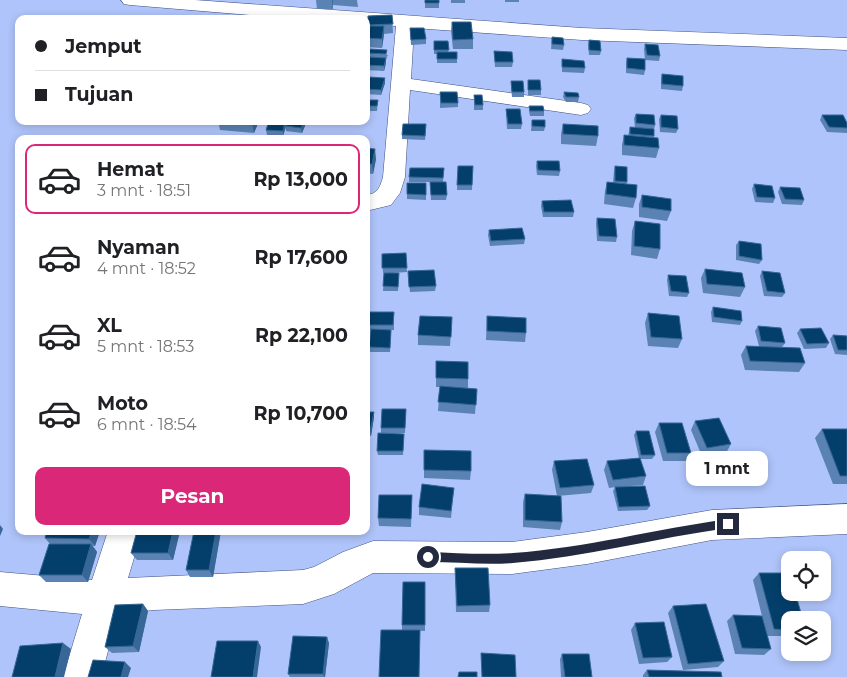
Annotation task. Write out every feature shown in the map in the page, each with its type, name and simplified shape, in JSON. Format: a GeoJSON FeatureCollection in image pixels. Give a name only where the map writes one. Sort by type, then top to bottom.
{"type":"FeatureCollection","features":[{"type":"Feature","properties":{"kind":"street"},"geometry":{"type":"LineString","coordinates":[[130,0],[316,15]]}},
{"type":"Feature","properties":{"kind":"street"},"geometry":{"type":"LineString","coordinates":[[370,19],[582,34],[847,44]]}},
{"type":"Feature","properties":{"kind":"street"},"geometry":{"type":"LineString","coordinates":[[370,202],[384,200],[390,193],[394,177],[405,22]]}},
{"type":"Feature","properties":{"kind":"street"},"geometry":{"type":"LineString","coordinates":[[400,83],[581,109]]}},
{"type":"Feature","properties":{"kind":"street"},"geometry":{"type":"LineString","coordinates":[[0,589],[104,598],[152,592],[304,587],[331,578],[355,562],[373,557],[512,558],[587,548],[712,525],[847,519]]}},
{"type":"Feature","properties":{"kind":"street"},"geometry":{"type":"LineString","coordinates":[[82,677],[124,535]]}},
{"type":"Feature","properties":{"kind":"building"},"geometry":{"type":"Polygon","coordinates":[[[425,0],[439,0],[439,3],[425,3],[425,0]]]}},
{"type":"Feature","properties":{"kind":"building"},"geometry":{"type":"Polygon","coordinates":[[[392,15],[393,24],[370,25],[370,16],[392,15]]]}},
{"type":"Feature","properties":{"kind":"building"},"geometry":{"type":"Polygon","coordinates":[[[452,22],[471,22],[473,39],[453,40],[452,22]]]}},
{"type":"Feature","properties":{"kind":"building"},"geometry":{"type":"Polygon","coordinates":[[[370,26],[384,26],[382,39],[370,38],[370,26]]]}},
{"type":"Feature","properties":{"kind":"building"},"geometry":{"type":"Polygon","coordinates":[[[410,28],[424,28],[426,39],[411,40],[410,28]]]}},
{"type":"Feature","properties":{"kind":"building"},"geometry":{"type":"Polygon","coordinates":[[[552,37],[563,38],[564,45],[552,44],[552,37]]]}},
{"type":"Feature","properties":{"kind":"building"},"geometry":{"type":"Polygon","coordinates":[[[589,40],[600,41],[601,51],[589,50],[589,40]]]}},
{"type":"Feature","properties":{"kind":"building"},"geometry":{"type":"Polygon","coordinates":[[[434,41],[448,41],[449,50],[434,50],[434,41]]]}},
{"type":"Feature","properties":{"kind":"building"},"geometry":{"type":"Polygon","coordinates":[[[645,44],[658,45],[660,56],[647,55],[645,44]]]}},
{"type":"Feature","properties":{"kind":"building"},"geometry":{"type":"Polygon","coordinates":[[[370,49],[387,50],[386,54],[370,53],[370,49]]]}},
{"type":"Feature","properties":{"kind":"building"},"geometry":{"type":"Polygon","coordinates":[[[494,51],[512,52],[513,62],[495,62],[494,51]]]}},
{"type":"Feature","properties":{"kind":"building"},"geometry":{"type":"Polygon","coordinates":[[[437,52],[457,52],[457,59],[437,59],[437,52]]]}},
{"type":"Feature","properties":{"kind":"building"},"geometry":{"type":"Polygon","coordinates":[[[370,57],[386,58],[384,66],[370,65],[370,57]]]}},
{"type":"Feature","properties":{"kind":"building"},"geometry":{"type":"Polygon","coordinates":[[[627,58],[645,59],[645,70],[627,68],[627,58]]]}},
{"type":"Feature","properties":{"kind":"building"},"geometry":{"type":"Polygon","coordinates":[[[562,59],[584,61],[585,68],[562,67],[562,59]]]}},
{"type":"Feature","properties":{"kind":"building"},"geometry":{"type":"Polygon","coordinates":[[[662,74],[683,76],[683,86],[662,84],[662,74]]]}},
{"type":"Feature","properties":{"kind":"building"},"geometry":{"type":"Polygon","coordinates":[[[370,77],[385,78],[381,90],[370,89],[370,77]]]}},
{"type":"Feature","properties":{"kind":"building"},"geometry":{"type":"Polygon","coordinates":[[[528,80],[540,80],[541,90],[528,90],[528,80]]]}},
{"type":"Feature","properties":{"kind":"building"},"geometry":{"type":"Polygon","coordinates":[[[511,81],[523,81],[524,92],[512,92],[511,81]]]}},
{"type":"Feature","properties":{"kind":"building"},"geometry":{"type":"Polygon","coordinates":[[[440,92],[457,92],[458,103],[441,103],[440,92]]]}},
{"type":"Feature","properties":{"kind":"building"},"geometry":{"type":"Polygon","coordinates":[[[564,92],[578,93],[579,97],[566,97],[564,92]]]}},
{"type":"Feature","properties":{"kind":"building"},"geometry":{"type":"Polygon","coordinates":[[[474,95],[482,95],[483,105],[475,105],[474,95]]]}},
{"type":"Feature","properties":{"kind":"building"},"geometry":{"type":"Polygon","coordinates":[[[370,100],[378,100],[377,106],[370,106],[370,100]]]}},
{"type":"Feature","properties":{"kind":"building"},"geometry":{"type":"Polygon","coordinates":[[[529,106],[543,106],[544,111],[530,111],[529,106]]]}},
{"type":"Feature","properties":{"kind":"building"},"geometry":{"type":"Polygon","coordinates":[[[506,109],[520,109],[522,124],[508,124],[506,109]]]}},
{"type":"Feature","properties":{"kind":"building"},"geometry":{"type":"Polygon","coordinates":[[[636,114],[654,115],[655,125],[636,123],[636,114]]]}},
{"type":"Feature","properties":{"kind":"building"},"geometry":{"type":"Polygon","coordinates":[[[661,115],[677,116],[678,129],[661,127],[661,115]]]}},
{"type":"Feature","properties":{"kind":"building"},"geometry":{"type":"Polygon","coordinates":[[[822,115],[843,115],[847,128],[829,127],[822,115]]]}},
{"type":"Feature","properties":{"kind":"building"},"geometry":{"type":"Polygon","coordinates":[[[532,120],[545,120],[545,127],[532,126],[532,120]]]}},
{"type":"Feature","properties":{"kind":"building"},"geometry":{"type":"Polygon","coordinates":[[[403,124],[426,124],[425,136],[402,135],[403,124]]]}},
{"type":"Feature","properties":{"kind":"building"},"geometry":{"type":"Polygon","coordinates":[[[563,124],[598,126],[598,136],[563,134],[563,124]]]}},
{"type":"Feature","properties":{"kind":"building"},"geometry":{"type":"Polygon","coordinates":[[[268,125],[284,125],[283,131],[266,130],[268,125]]]}},
{"type":"Feature","properties":{"kind":"building"},"geometry":{"type":"Polygon","coordinates":[[[286,125],[302,125],[301,128],[286,125]]]}},
{"type":"Feature","properties":{"kind":"building"},"geometry":{"type":"Polygon","coordinates":[[[630,127],[654,129],[654,136],[630,134],[630,127]]]}},
{"type":"Feature","properties":{"kind":"building"},"geometry":{"type":"Polygon","coordinates":[[[624,135],[658,138],[659,148],[624,145],[624,135]]]}},
{"type":"Feature","properties":{"kind":"building"},"geometry":{"type":"Polygon","coordinates":[[[370,148],[375,149],[372,164],[370,164],[370,148]]]}},
{"type":"Feature","properties":{"kind":"building"},"geometry":{"type":"Polygon","coordinates":[[[537,161],[559,161],[560,171],[538,170],[537,161]]]}},
{"type":"Feature","properties":{"kind":"building"},"geometry":{"type":"Polygon","coordinates":[[[458,166],[473,166],[472,185],[457,185],[458,166]]]}},
{"type":"Feature","properties":{"kind":"building"},"geometry":{"type":"Polygon","coordinates":[[[615,166],[627,167],[627,182],[615,181],[615,166]]]}},
{"type":"Feature","properties":{"kind":"building"},"geometry":{"type":"Polygon","coordinates":[[[410,168],[444,168],[443,178],[409,177],[410,168]]]}},
{"type":"Feature","properties":{"kind":"building"},"geometry":{"type":"Polygon","coordinates":[[[430,182],[446,182],[447,195],[431,195],[430,182]]]}},
{"type":"Feature","properties":{"kind":"building"},"geometry":{"type":"Polygon","coordinates":[[[607,182],[637,185],[636,198],[606,194],[607,182]]]}},
{"type":"Feature","properties":{"kind":"building"},"geometry":{"type":"Polygon","coordinates":[[[407,183],[426,183],[426,195],[407,194],[407,183]]]}},
{"type":"Feature","properties":{"kind":"building"},"geometry":{"type":"Polygon","coordinates":[[[754,184],[772,186],[775,198],[757,197],[754,184]]]}},
{"type":"Feature","properties":{"kind":"building"},"geometry":{"type":"Polygon","coordinates":[[[780,187],[800,188],[804,200],[785,199],[780,187]]]}},
{"type":"Feature","properties":{"kind":"building"},"geometry":{"type":"Polygon","coordinates":[[[642,195],[671,199],[671,211],[642,207],[642,195]]]}},
{"type":"Feature","properties":{"kind":"building"},"geometry":{"type":"Polygon","coordinates":[[[571,200],[574,212],[544,212],[542,201],[571,200]]]}},
{"type":"Feature","properties":{"kind":"building"},"geometry":{"type":"Polygon","coordinates":[[[597,218],[615,219],[617,237],[599,236],[597,218]]]}},
{"type":"Feature","properties":{"kind":"building"},"geometry":{"type":"Polygon","coordinates":[[[635,221],[660,224],[660,249],[634,246],[635,221]]]}},
{"type":"Feature","properties":{"kind":"building"},"geometry":{"type":"Polygon","coordinates":[[[522,228],[525,239],[491,241],[489,230],[522,228]]]}},
{"type":"Feature","properties":{"kind":"building"},"geometry":{"type":"Polygon","coordinates":[[[739,241],[761,244],[762,260],[739,256],[739,241]]]}},
{"type":"Feature","properties":{"kind":"building"},"geometry":{"type":"Polygon","coordinates":[[[406,253],[407,268],[382,268],[382,254],[406,253]]]}},
{"type":"Feature","properties":{"kind":"building"},"geometry":{"type":"Polygon","coordinates":[[[705,269],[742,273],[745,287],[707,284],[705,269]]]}},
{"type":"Feature","properties":{"kind":"building"},"geometry":{"type":"Polygon","coordinates":[[[434,270],[436,286],[409,287],[408,271],[434,270]]]}},
{"type":"Feature","properties":{"kind":"building"},"geometry":{"type":"Polygon","coordinates":[[[762,271],[780,273],[785,293],[767,291],[762,271]]]}},
{"type":"Feature","properties":{"kind":"building"},"geometry":{"type":"Polygon","coordinates":[[[384,273],[399,273],[398,287],[383,286],[384,273]]]}},
{"type":"Feature","properties":{"kind":"building"},"geometry":{"type":"Polygon","coordinates":[[[668,275],[686,276],[689,293],[671,291],[668,275]]]}},
{"type":"Feature","properties":{"kind":"building"},"geometry":{"type":"Polygon","coordinates":[[[713,307],[741,311],[742,321],[714,317],[713,307]]]}},
{"type":"Feature","properties":{"kind":"building"},"geometry":{"type":"Polygon","coordinates":[[[370,312],[394,312],[393,325],[370,325],[370,312]]]}},
{"type":"Feature","properties":{"kind":"building"},"geometry":{"type":"Polygon","coordinates":[[[648,313],[679,316],[682,339],[651,337],[648,313]]]}},
{"type":"Feature","properties":{"kind":"building"},"geometry":{"type":"Polygon","coordinates":[[[420,316],[452,317],[451,337],[418,335],[420,316]]]}},
{"type":"Feature","properties":{"kind":"building"},"geometry":{"type":"Polygon","coordinates":[[[487,316],[526,318],[526,333],[487,331],[487,316]]]}},
{"type":"Feature","properties":{"kind":"building"},"geometry":{"type":"Polygon","coordinates":[[[758,326],[781,328],[785,343],[761,341],[758,326]]]}},
{"type":"Feature","properties":{"kind":"building"},"geometry":{"type":"Polygon","coordinates":[[[821,328],[829,343],[807,344],[800,329],[821,328]]]}},
{"type":"Feature","properties":{"kind":"building"},"geometry":{"type":"Polygon","coordinates":[[[371,329],[391,330],[390,348],[370,347],[371,329]]]}},
{"type":"Feature","properties":{"kind":"building"},"geometry":{"type":"Polygon","coordinates":[[[833,335],[847,336],[847,350],[838,350],[833,335]]]}},
{"type":"Feature","properties":{"kind":"building"},"geometry":{"type":"Polygon","coordinates":[[[746,346],[800,348],[805,363],[750,361],[746,346]]]}},
{"type":"Feature","properties":{"kind":"building"},"geometry":{"type":"Polygon","coordinates":[[[436,361],[468,362],[468,379],[436,378],[436,361]]]}},
{"type":"Feature","properties":{"kind":"building"},"geometry":{"type":"Polygon","coordinates":[[[440,386],[477,389],[476,405],[438,402],[440,386]]]}},
{"type":"Feature","properties":{"kind":"building"},"geometry":{"type":"Polygon","coordinates":[[[382,409],[406,409],[405,428],[381,428],[382,409]]]}},
{"type":"Feature","properties":{"kind":"building"},"geometry":{"type":"Polygon","coordinates":[[[370,412],[374,412],[370,431],[370,412]]]}},
{"type":"Feature","properties":{"kind":"building"},"geometry":{"type":"Polygon","coordinates":[[[719,418],[731,444],[707,448],[695,421],[719,418]]]}},
{"type":"Feature","properties":{"kind":"building"},"geometry":{"type":"Polygon","coordinates":[[[659,423],[682,423],[691,453],[667,453],[659,423]]]}},
{"type":"Feature","properties":{"kind":"building"},"geometry":{"type":"Polygon","coordinates":[[[822,429],[847,429],[847,476],[840,476],[822,429]]]}},
{"type":"Feature","properties":{"kind":"building"},"geometry":{"type":"Polygon","coordinates":[[[636,431],[649,431],[655,455],[641,455],[636,431]]]}},
{"type":"Feature","properties":{"kind":"building"},"geometry":{"type":"Polygon","coordinates":[[[378,433],[404,434],[403,451],[377,451],[378,433]]]}},
{"type":"Feature","properties":{"kind":"building"},"geometry":{"type":"Polygon","coordinates":[[[424,450],[471,451],[471,471],[424,470],[424,450]]]}},
{"type":"Feature","properties":{"kind":"building"},"geometry":{"type":"Polygon","coordinates":[[[640,458],[646,476],[613,480],[607,461],[640,458]]]}},
{"type":"Feature","properties":{"kind":"building"},"geometry":{"type":"Polygon","coordinates":[[[587,459],[594,485],[560,488],[554,461],[587,459]]]}},
{"type":"Feature","properties":{"kind":"building"},"geometry":{"type":"Polygon","coordinates":[[[422,484],[454,488],[451,511],[419,507],[422,484]]]}},
{"type":"Feature","properties":{"kind":"building"},"geometry":{"type":"Polygon","coordinates":[[[645,486],[650,506],[619,507],[615,487],[645,486]]]}},
{"type":"Feature","properties":{"kind":"building"},"geometry":{"type":"Polygon","coordinates":[[[525,494],[561,496],[562,522],[525,520],[525,494]]]}},
{"type":"Feature","properties":{"kind":"building"},"geometry":{"type":"Polygon","coordinates":[[[379,495],[412,495],[411,519],[378,518],[379,495]]]}},
{"type":"Feature","properties":{"kind":"building"},"geometry":{"type":"Polygon","coordinates":[[[46,535],[90,535],[89,539],[45,538],[46,535]]]}},
{"type":"Feature","properties":{"kind":"building"},"geometry":{"type":"Polygon","coordinates":[[[136,535],[172,535],[168,553],[131,553],[136,535]]]}},
{"type":"Feature","properties":{"kind":"building"},"geometry":{"type":"Polygon","coordinates":[[[193,535],[215,535],[209,570],[186,570],[193,535]]]}},
{"type":"Feature","properties":{"kind":"building"},"geometry":{"type":"Polygon","coordinates":[[[49,544],[91,544],[82,575],[39,575],[49,544]]]}},
{"type":"Feature","properties":{"kind":"building"},"geometry":{"type":"Polygon","coordinates":[[[455,568],[488,568],[490,605],[457,606],[455,568]]]}},
{"type":"Feature","properties":{"kind":"building"},"geometry":{"type":"Polygon","coordinates":[[[759,573],[781,573],[781,601],[798,601],[800,611],[781,611],[781,629],[774,629],[759,573]]]}},
{"type":"Feature","properties":{"kind":"building"},"geometry":{"type":"Polygon","coordinates":[[[403,582],[425,582],[425,625],[402,625],[403,582]]]}},
{"type":"Feature","properties":{"kind":"building"},"geometry":{"type":"Polygon","coordinates":[[[143,604],[133,646],[105,647],[115,605],[143,604]]]}},
{"type":"Feature","properties":{"kind":"building"},"geometry":{"type":"Polygon","coordinates":[[[706,604],[724,661],[688,664],[673,606],[706,604]]]}},
{"type":"Feature","properties":{"kind":"building"},"geometry":{"type":"Polygon","coordinates":[[[733,615],[762,616],[771,649],[742,648],[733,615]]]}},
{"type":"Feature","properties":{"kind":"building"},"geometry":{"type":"Polygon","coordinates":[[[664,622],[672,657],[643,658],[635,623],[664,622]]]}},
{"type":"Feature","properties":{"kind":"building"},"geometry":{"type":"Polygon","coordinates":[[[381,630],[420,630],[419,677],[379,677],[381,630]]]}},
{"type":"Feature","properties":{"kind":"building"},"geometry":{"type":"Polygon","coordinates":[[[293,636],[327,637],[323,674],[288,674],[293,636]]]}},
{"type":"Feature","properties":{"kind":"building"},"geometry":{"type":"Polygon","coordinates":[[[217,641],[258,641],[253,677],[211,677],[217,641]]]}},
{"type":"Feature","properties":{"kind":"building"},"geometry":{"type":"Polygon","coordinates":[[[63,643],[55,677],[12,677],[20,646],[63,643]]]}},
{"type":"Feature","properties":{"kind":"building"},"geometry":{"type":"Polygon","coordinates":[[[481,653],[515,655],[516,677],[482,677],[481,653]]]}},
{"type":"Feature","properties":{"kind":"building"},"geometry":{"type":"Polygon","coordinates":[[[562,654],[589,654],[592,677],[565,677],[562,654]]]}},
{"type":"Feature","properties":{"kind":"building"},"geometry":{"type":"Polygon","coordinates":[[[93,660],[125,662],[121,677],[88,677],[93,660]]]}},
{"type":"Feature","properties":{"kind":"building"},"geometry":{"type":"Polygon","coordinates":[[[647,670],[721,672],[722,677],[649,677],[647,670]]]}},
{"type":"Feature","properties":{"kind":"building"},"geometry":{"type":"Polygon","coordinates":[[[459,672],[477,672],[477,677],[458,677],[459,672]]]}},
{"type":"Feature","properties":{"kind":"route"},"geometry":{"type":"LineString","coordinates":[[428,557],[512,558],[587,548],[679,530],[728,524]]}}]}
